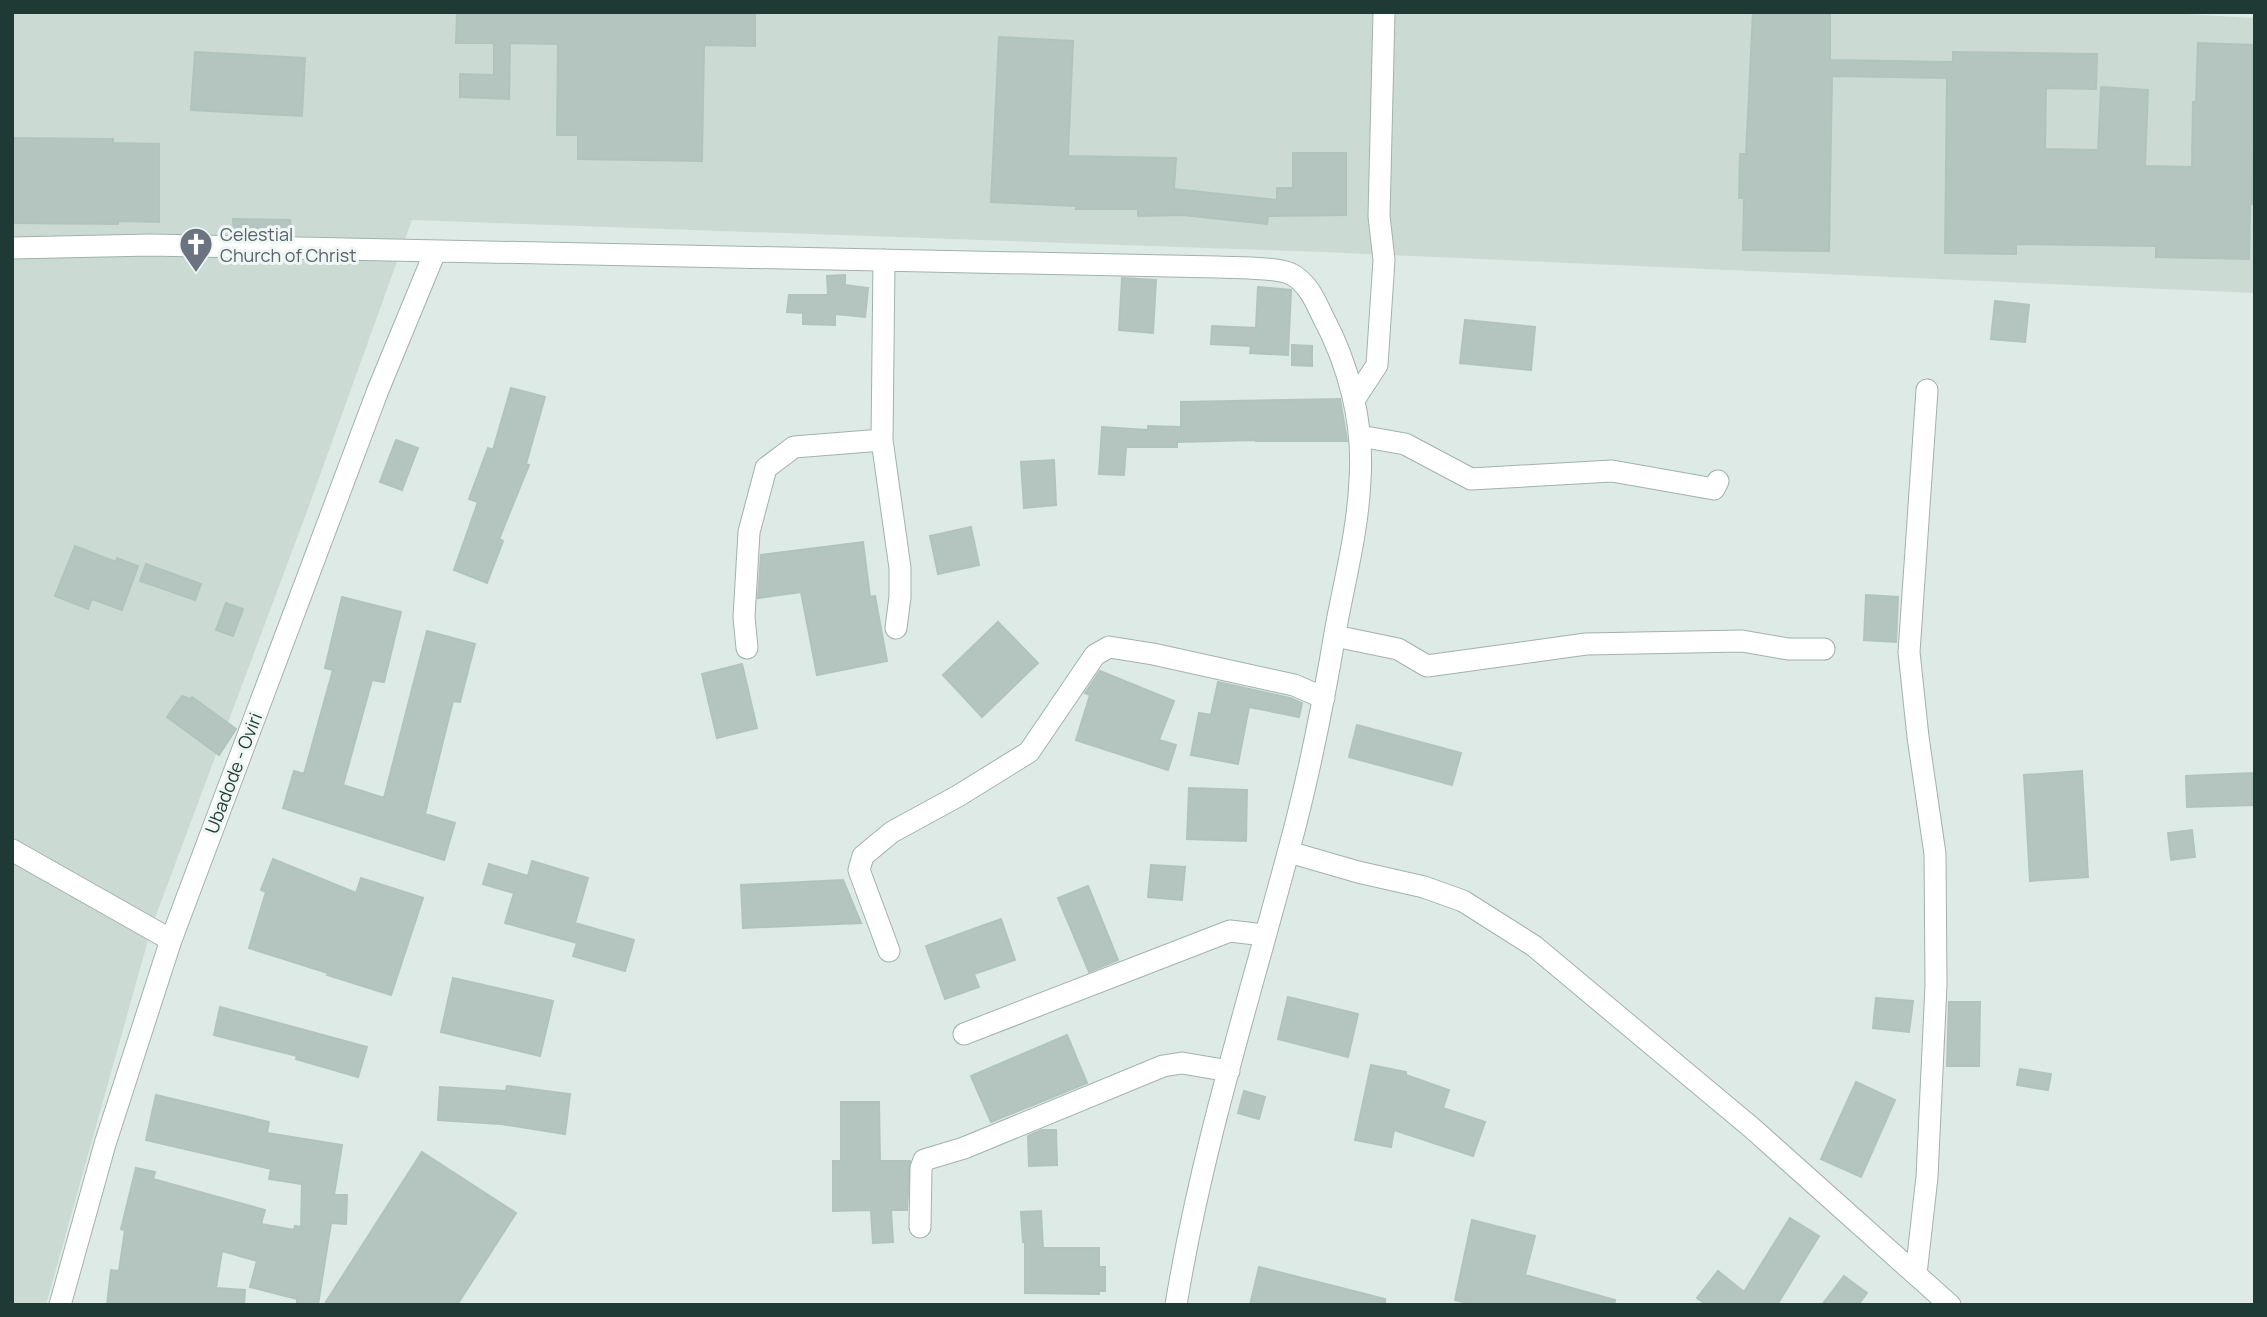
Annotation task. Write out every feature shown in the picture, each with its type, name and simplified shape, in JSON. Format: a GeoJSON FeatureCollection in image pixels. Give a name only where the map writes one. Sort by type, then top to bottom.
{"type":"FeatureCollection","features":[{"type":"Feature","properties":{"kind":"street"},"geometry":{"type":"LineString","coordinates":[[1354,400],[1377,365],[1384,260],[1380,216],[1384,12]]}},
{"type":"Feature","properties":{"kind":"street"},"geometry":{"type":"LineString","coordinates":[[12,248],[151,245],[1217,267],[1291,274],[1310,290],[1335,340],[1354,400],[1360,436],[1360,481],[1354,540],[1324,698],[1289,852],[1264,935],[1188,1230],[1176,1305]]}},
{"type":"Feature","properties":{"kind":"street","name":"Ubadode - Oviri"},"geometry":{"type":"LineString","coordinates":[[60,1305],[105,1144],[171,940],[378,390],[435,252]]}},
{"type":"Feature","properties":{"kind":"street"},"geometry":{"type":"LineString","coordinates":[[884,260],[882,439],[900,568],[896,628]]}},
{"type":"Feature","properties":{"kind":"street"},"geometry":{"type":"LineString","coordinates":[[1916,1274],[1927,1177],[1936,985],[1935,854],[1909,652],[1927,390]]}},
{"type":"Feature","properties":{"kind":"street"},"geometry":{"type":"LineString","coordinates":[[1360,436],[1405,444],[1471,479],[1612,471],[1714,489],[1718,481]]}},
{"type":"Feature","properties":{"kind":"street"},"geometry":{"type":"LineString","coordinates":[[747,648],[744,617],[749,532],[766,468],[794,447],[882,439]]}},
{"type":"Feature","properties":{"kind":"street"},"geometry":{"type":"LineString","coordinates":[[1335,636],[1398,649],[1427,666],[1522,655],[1586,644],[1742,641],[1788,649],[1824,649]]}},
{"type":"Feature","properties":{"kind":"street"},"geometry":{"type":"LineString","coordinates":[[890,951],[859,870],[863,856],[891,832],[958,796],[1029,752],[1095,654],[1109,647],[1153,654],[1294,685],[1324,698]]}},
{"type":"Feature","properties":{"kind":"street"},"geometry":{"type":"LineString","coordinates":[[12,850],[171,940]]}},
{"type":"Feature","properties":{"kind":"street"},"geometry":{"type":"LineString","coordinates":[[1289,852],[1424,887],[1463,901],[1534,946],[1752,1128],[1950,1305]]}},
{"type":"Feature","properties":{"kind":"street"},"geometry":{"type":"LineString","coordinates":[[964,1034],[1230,932],[1264,935]]}},
{"type":"Feature","properties":{"kind":"street"},"geometry":{"type":"LineString","coordinates":[[920,1227],[921,1168],[924,1160],[964,1148],[1163,1066],[1182,1063],[1229,1071]]}},
{"type":"Feature","properties":{"kind":"shaded area"},"geometry":{"type":"Polygon","coordinates":[[[12,12],[2149,12],[2255,18],[2255,293],[1322,252],[412,220],[306,514],[152,926],[46,1305],[12,1305],[12,12]]]}},
{"type":"Feature","properties":{"kind":"building"},"geometry":{"type":"Polygon","coordinates":[[[457,12],[755,12],[755,46],[704,45],[702,161],[578,159],[578,135],[557,135],[558,44],[510,43],[509,99],[460,97],[460,74],[494,75],[494,43],[456,43],[457,12]]]}},
{"type":"Feature","properties":{"kind":"building"},"geometry":{"type":"Polygon","coordinates":[[[1753,12],[1830,12],[1830,60],[1953,62],[1953,52],[2097,54],[2096,89],[2046,88],[2045,149],[2098,150],[2101,87],[2148,90],[2145,166],[2192,167],[2193,102],[2196,102],[2198,43],[2255,45],[2255,147],[2249,259],[2156,257],[2156,246],[2016,244],[2016,254],[1945,253],[1947,78],[1832,76],[1829,251],[1743,250],[1744,198],[1739,198],[1740,154],[1746,154],[1753,12]]]}},
{"type":"Feature","properties":{"kind":"building"},"geometry":{"type":"Polygon","coordinates":[[[999,37],[1073,41],[1068,156],[1176,158],[1174,189],[1277,200],[1277,188],[1293,188],[1293,153],[1346,153],[1346,215],[1268,216],[1267,224],[1182,215],[1138,216],[1138,209],[1076,209],[1076,206],[991,202],[999,37]]]}},
{"type":"Feature","properties":{"kind":"building"},"geometry":{"type":"Polygon","coordinates":[[[195,52],[305,58],[302,116],[191,110],[195,52]]]}},
{"type":"Feature","properties":{"kind":"building"},"geometry":{"type":"Polygon","coordinates":[[[12,138],[113,139],[113,143],[159,144],[159,222],[12,223],[12,138]]]}},
{"type":"Feature","properties":{"kind":"building"},"geometry":{"type":"Polygon","coordinates":[[[233,219],[290,220],[291,231],[234,234],[233,219]]]}},
{"type":"Feature","properties":{"kind":"building"},"geometry":{"type":"Polygon","coordinates":[[[845,275],[845,285],[868,288],[865,317],[835,314],[835,325],[803,324],[803,313],[787,312],[789,295],[828,295],[827,276],[845,275]]]}},
{"type":"Feature","properties":{"kind":"building"},"geometry":{"type":"Polygon","coordinates":[[[1122,278],[1156,280],[1153,333],[1119,330],[1122,278]]]}},
{"type":"Feature","properties":{"kind":"building"},"geometry":{"type":"Polygon","coordinates":[[[1258,287],[1291,290],[1288,355],[1250,353],[1251,346],[1211,344],[1212,326],[1256,328],[1258,287]]]}},
{"type":"Feature","properties":{"kind":"building"},"geometry":{"type":"Polygon","coordinates":[[[1995,301],[2029,305],[2025,342],[1991,339],[1995,301]]]}},
{"type":"Feature","properties":{"kind":"building"},"geometry":{"type":"Polygon","coordinates":[[[1465,320],[1535,327],[1531,370],[1460,363],[1465,320]]]}},
{"type":"Feature","properties":{"kind":"building"},"geometry":{"type":"Polygon","coordinates":[[[1292,345],[1312,346],[1312,366],[1292,365],[1292,345]]]}},
{"type":"Feature","properties":{"kind":"building"},"geometry":{"type":"Polygon","coordinates":[[[511,388],[545,397],[526,464],[529,465],[499,539],[503,541],[487,583],[454,570],[478,502],[469,499],[488,448],[493,450],[511,388]]]}},
{"type":"Feature","properties":{"kind":"building"},"geometry":{"type":"Polygon","coordinates":[[[1340,399],[1347,441],[1177,442],[1177,447],[1126,447],[1124,475],[1099,474],[1102,427],[1148,430],[1148,426],[1181,427],[1181,402],[1340,399]]]}},
{"type":"Feature","properties":{"kind":"building"},"geometry":{"type":"Polygon","coordinates":[[[396,440],[418,448],[402,490],[380,482],[396,440]]]}},
{"type":"Feature","properties":{"kind":"building"},"geometry":{"type":"Polygon","coordinates":[[[1054,460],[1056,505],[1024,508],[1021,462],[1054,460]]]}},
{"type":"Feature","properties":{"kind":"building"},"geometry":{"type":"Polygon","coordinates":[[[971,527],[979,565],[938,574],[930,536],[971,527]]]}},
{"type":"Feature","properties":{"kind":"building"},"geometry":{"type":"Polygon","coordinates":[[[863,542],[870,597],[875,596],[887,661],[817,675],[801,592],[758,598],[761,555],[863,542]]]}},
{"type":"Feature","properties":{"kind":"building"},"geometry":{"type":"Polygon","coordinates":[[[75,546],[116,562],[117,558],[138,566],[122,610],[92,599],[88,609],[55,596],[75,546]]]}},
{"type":"Feature","properties":{"kind":"building"},"geometry":{"type":"Polygon","coordinates":[[[146,564],[201,584],[195,600],[140,581],[146,564]]]}},
{"type":"Feature","properties":{"kind":"building"},"geometry":{"type":"Polygon","coordinates":[[[1866,595],[1898,597],[1896,642],[1864,640],[1866,595]]]}},
{"type":"Feature","properties":{"kind":"building"},"geometry":{"type":"Polygon","coordinates":[[[342,597],[401,612],[384,682],[372,680],[343,785],[384,798],[427,631],[475,644],[460,702],[453,701],[425,814],[455,823],[444,860],[283,808],[294,771],[304,774],[333,670],[325,668],[342,597]]]}},
{"type":"Feature","properties":{"kind":"building"},"geometry":{"type":"Polygon","coordinates":[[[226,603],[243,609],[233,636],[216,630],[226,603]]]}},
{"type":"Feature","properties":{"kind":"building"},"geometry":{"type":"Polygon","coordinates":[[[998,622],[1038,663],[982,717],[943,675],[998,622]]]}},
{"type":"Feature","properties":{"kind":"building"},"geometry":{"type":"Polygon","coordinates":[[[742,664],[757,728],[717,738],[702,674],[742,664]]]}},
{"type":"Feature","properties":{"kind":"building"},"geometry":{"type":"Polygon","coordinates":[[[1100,671],[1174,701],[1159,740],[1176,745],[1168,770],[1076,740],[1090,695],[1085,693],[1100,671]]]}},
{"type":"Feature","properties":{"kind":"building"},"geometry":{"type":"Polygon","coordinates":[[[1218,682],[1302,703],[1299,717],[1249,707],[1238,764],[1191,755],[1199,713],[1211,715],[1218,682]]]}},
{"type":"Feature","properties":{"kind":"building"},"geometry":{"type":"Polygon","coordinates":[[[182,696],[192,697],[236,729],[219,755],[167,717],[182,696]]]}},
{"type":"Feature","properties":{"kind":"building"},"geometry":{"type":"Polygon","coordinates":[[[1357,725],[1461,753],[1452,785],[1349,757],[1357,725]]]}},
{"type":"Feature","properties":{"kind":"building"},"geometry":{"type":"Polygon","coordinates":[[[2082,771],[2088,877],[2030,881],[2024,775],[2082,771]]]}},
{"type":"Feature","properties":{"kind":"building"},"geometry":{"type":"Polygon","coordinates":[[[2254,773],[2255,805],[2187,807],[2186,776],[2254,773]]]}},
{"type":"Feature","properties":{"kind":"building"},"geometry":{"type":"Polygon","coordinates":[[[1189,788],[1247,790],[1246,841],[1187,839],[1189,788]]]}},
{"type":"Feature","properties":{"kind":"building"},"geometry":{"type":"Polygon","coordinates":[[[2192,830],[2195,857],[2171,860],[2168,833],[2192,830]]]}},
{"type":"Feature","properties":{"kind":"building"},"geometry":{"type":"Polygon","coordinates":[[[273,859],[356,893],[361,878],[423,898],[391,995],[249,948],[266,892],[261,890],[273,859]]]}},
{"type":"Feature","properties":{"kind":"building"},"geometry":{"type":"Polygon","coordinates":[[[532,861],[588,878],[575,923],[634,940],[625,971],[573,956],[577,943],[505,923],[514,893],[483,884],[489,864],[528,876],[532,861]]]}},
{"type":"Feature","properties":{"kind":"building"},"geometry":{"type":"Polygon","coordinates":[[[1151,865],[1185,867],[1182,900],[1148,897],[1151,865]]]}},
{"type":"Feature","properties":{"kind":"building"},"geometry":{"type":"Polygon","coordinates":[[[843,880],[861,923],[743,928],[741,885],[843,880]]]}},
{"type":"Feature","properties":{"kind":"building"},"geometry":{"type":"Polygon","coordinates":[[[1088,886],[1118,960],[1089,972],[1058,898],[1088,886]]]}},
{"type":"Feature","properties":{"kind":"building"},"geometry":{"type":"Polygon","coordinates":[[[1001,919],[1015,960],[974,974],[979,987],[945,999],[926,946],[1001,919]]]}},
{"type":"Feature","properties":{"kind":"building"},"geometry":{"type":"Polygon","coordinates":[[[453,978],[553,1001],[540,1056],[441,1032],[453,978]]]}},
{"type":"Feature","properties":{"kind":"building"},"geometry":{"type":"Polygon","coordinates":[[[1288,997],[1358,1014],[1348,1057],[1278,1039],[1288,997]]]}},
{"type":"Feature","properties":{"kind":"building"},"geometry":{"type":"Polygon","coordinates":[[[1876,998],[1913,1001],[1909,1032],[1873,1028],[1876,998]]]}},
{"type":"Feature","properties":{"kind":"building"},"geometry":{"type":"Polygon","coordinates":[[[1949,1002],[1980,1002],[1979,1066],[1947,1066],[1949,1002]]]}},
{"type":"Feature","properties":{"kind":"building"},"geometry":{"type":"Polygon","coordinates":[[[220,1007],[367,1047],[358,1077],[296,1059],[297,1056],[214,1035],[220,1007]]]}},
{"type":"Feature","properties":{"kind":"building"},"geometry":{"type":"Polygon","coordinates":[[[1067,1035],[1087,1083],[991,1122],[971,1076],[1067,1035]]]}},
{"type":"Feature","properties":{"kind":"building"},"geometry":{"type":"Polygon","coordinates":[[[1371,1065],[1406,1072],[1406,1075],[1449,1090],[1443,1108],[1485,1122],[1473,1156],[1394,1130],[1391,1147],[1355,1140],[1371,1065]]]}},
{"type":"Feature","properties":{"kind":"building"},"geometry":{"type":"Polygon","coordinates":[[[2020,1069],[2051,1074],[2048,1090],[2017,1085],[2020,1069]]]}},
{"type":"Feature","properties":{"kind":"building"},"geometry":{"type":"Polygon","coordinates":[[[1856,1082],[1895,1100],[1861,1177],[1821,1159],[1856,1082]]]}},
{"type":"Feature","properties":{"kind":"building"},"geometry":{"type":"Polygon","coordinates":[[[507,1086],[570,1094],[565,1134],[501,1124],[438,1120],[440,1087],[506,1091],[507,1086]]]}},
{"type":"Feature","properties":{"kind":"building"},"geometry":{"type":"Polygon","coordinates":[[[1244,1091],[1265,1097],[1259,1119],[1238,1113],[1244,1091]]]}},
{"type":"Feature","properties":{"kind":"building"},"geometry":{"type":"Polygon","coordinates":[[[156,1095],[269,1122],[267,1133],[342,1145],[334,1195],[347,1195],[346,1224],[331,1223],[318,1305],[297,1305],[297,1299],[250,1287],[257,1261],[222,1251],[216,1288],[245,1290],[244,1305],[107,1305],[111,1270],[119,1271],[125,1230],[121,1229],[136,1168],[155,1172],[153,1179],[265,1210],[261,1224],[294,1230],[295,1226],[301,1227],[302,1184],[269,1179],[271,1169],[146,1140],[156,1095]]]}},
{"type":"Feature","properties":{"kind":"building"},"geometry":{"type":"Polygon","coordinates":[[[841,1102],[879,1102],[880,1161],[910,1161],[907,1210],[891,1210],[893,1242],[873,1243],[871,1210],[833,1211],[833,1161],[841,1161],[841,1102]]]}},
{"type":"Feature","properties":{"kind":"building"},"geometry":{"type":"Polygon","coordinates":[[[1042,1130],[1056,1130],[1057,1165],[1029,1166],[1028,1136],[1042,1130]]]}},
{"type":"Feature","properties":{"kind":"building"},"geometry":{"type":"Polygon","coordinates":[[[422,1152],[516,1213],[457,1305],[324,1305],[422,1152]]]}},
{"type":"Feature","properties":{"kind":"building"},"geometry":{"type":"Polygon","coordinates":[[[1041,1211],[1043,1248],[1099,1248],[1099,1267],[1105,1267],[1105,1291],[1099,1291],[1099,1294],[1025,1293],[1025,1242],[1021,1212],[1041,1211]]]}},
{"type":"Feature","properties":{"kind":"building"},"geometry":{"type":"Polygon","coordinates":[[[1790,1218],[1819,1236],[1777,1305],[1707,1305],[1697,1298],[1718,1271],[1744,1292],[1790,1218]]]}},
{"type":"Feature","properties":{"kind":"building"},"geometry":{"type":"Polygon","coordinates":[[[1472,1220],[1535,1236],[1525,1275],[1615,1300],[1614,1305],[1476,1305],[1455,1300],[1472,1220]]]}},
{"type":"Feature","properties":{"kind":"building"},"geometry":{"type":"Polygon","coordinates":[[[1259,1267],[1385,1299],[1385,1305],[1250,1305],[1259,1267]]]}},
{"type":"Feature","properties":{"kind":"building"},"geometry":{"type":"Polygon","coordinates":[[[1844,1276],[1867,1293],[1858,1305],[1822,1305],[1844,1276]]]}},
{"type":"Feature","properties":{"kind":"place","name":"Celestial Church of Christ"},"geometry":{"type":"Point","coordinates":[196,274]}}]}
